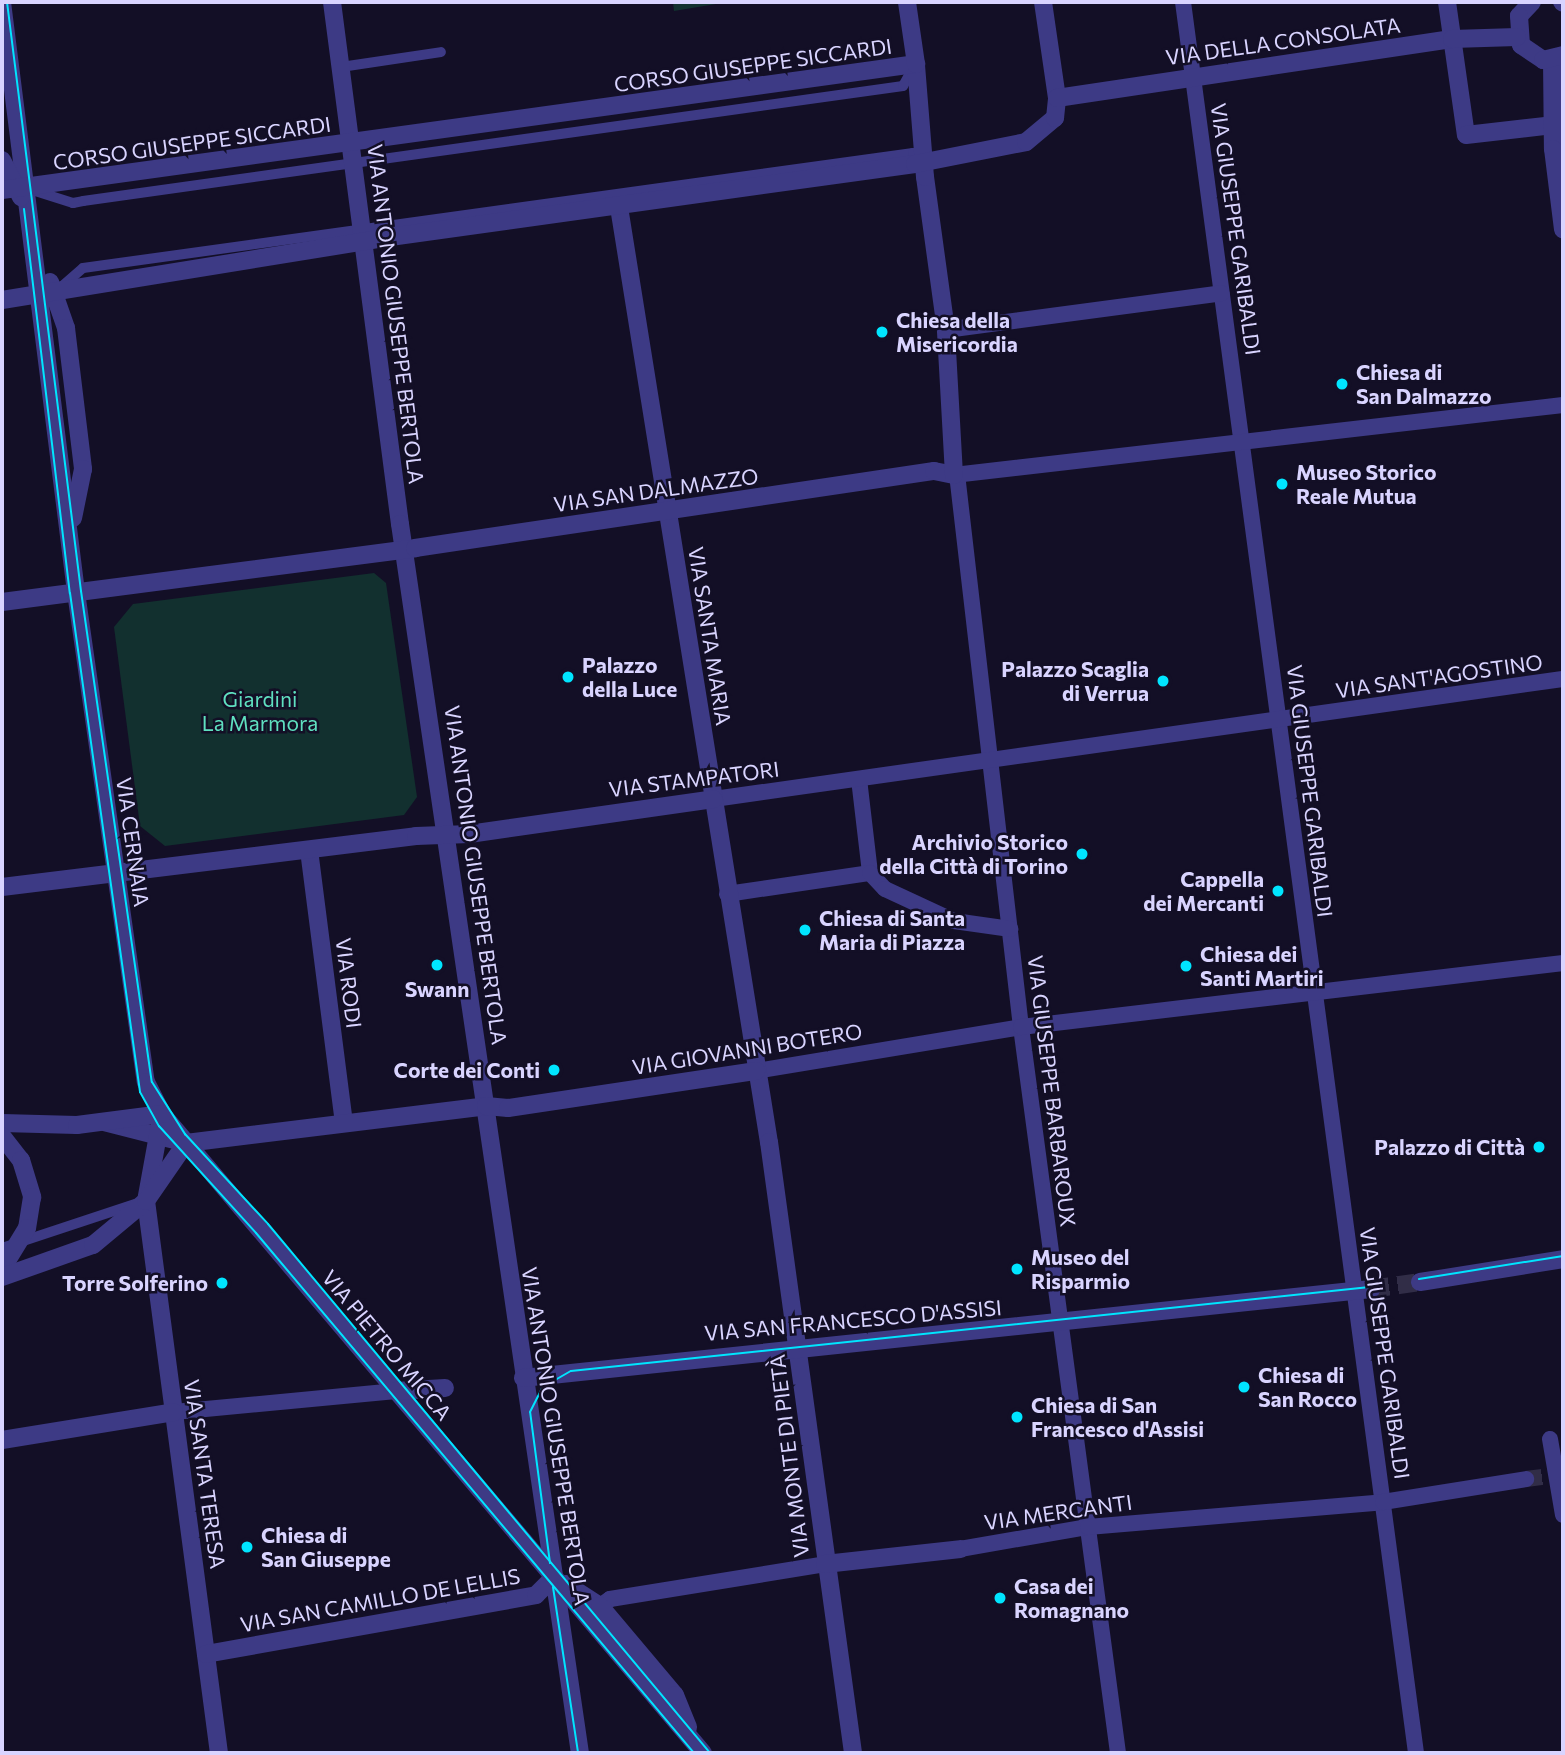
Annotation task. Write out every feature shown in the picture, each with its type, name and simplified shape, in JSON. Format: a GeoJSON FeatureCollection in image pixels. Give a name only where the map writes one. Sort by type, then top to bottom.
{"type":"FeatureCollection","features":[{"type":"Feature","properties":{"kind":"street","name":"VIA CERNAIA"},"geometry":{"type":"LineString","coordinates":[[2,2],[15,189]]}},
{"type":"Feature","properties":{"kind":"street","name":"VIA ANTONIO GIUSEPPE BERTOLA"},"geometry":{"type":"LineString","coordinates":[[332,2],[404,549],[448,833],[523,1378],[580,1753]]}},
{"type":"Feature","properties":{"kind":"street","name":"VIA GIUSEPPE BARBAROUX"},"geometry":{"type":"LineString","coordinates":[[907,2],[946,330],[956,474],[993,760],[1021,1027],[1058,1324],[1118,1753]]}},
{"type":"Feature","properties":{"kind":"street"},"geometry":{"type":"LineString","coordinates":[[2,300],[361,236],[619,207],[924,162],[1026,142],[1055,118],[1057,97],[1043,2]]}},
{"type":"Feature","properties":{"kind":"street","name":"VIA GIUSEPPE GARIBALDI"},"geometry":{"type":"LineString","coordinates":[[1183,2],[1315,993],[1363,1291],[1383,1502],[1416,1753]]}},
{"type":"Feature","properties":{"kind":"street"},"geometry":{"type":"LineString","coordinates":[[1447,2],[1466,135],[1559,124]]}},
{"type":"Feature","properties":{"kind":"street"},"geometry":{"type":"LineString","coordinates":[[1532,2],[1519,16],[1517,37],[1530,55],[1558,57],[1559,124],[1553,149],[1563,229]]}},
{"type":"Feature","properties":{"kind":"street","name":"VIA DELLA CONSOLATA"},"geometry":{"type":"LineString","coordinates":[[1057,97],[1452,39],[1517,37]]}},
{"type":"Feature","properties":{"kind":"street","name":"CORSO GIUSEPPE SICCARDI"},"geometry":{"type":"LineString","coordinates":[[15,189],[916,64]]}},
{"type":"Feature","properties":{"kind":"street","name":"VIA CERNAIA"},"geometry":{"type":"LineString","coordinates":[[2,160],[15,189],[30,212],[36,260],[48,293],[76,592],[142,1062],[162,1114],[186,1143]]}},
{"type":"Feature","properties":{"kind":"street","name":"VIA SANTA MARIA"},"geometry":{"type":"LineString","coordinates":[[619,207],[756,1071]]}},
{"type":"Feature","properties":{"kind":"street"},"geometry":{"type":"LineString","coordinates":[[946,330],[1222,293]]}},
{"type":"Feature","properties":{"kind":"street","name":"VIA SAN DALMAZZO"},"geometry":{"type":"LineString","coordinates":[[2,602],[667,512],[933,471],[956,474],[1244,445],[1563,405]]}},
{"type":"Feature","properties":{"kind":"street","name":"VIA SANT'AGOSTINO"},"geometry":{"type":"LineString","coordinates":[[1279,719],[1563,680]]}},
{"type":"Feature","properties":{"kind":"street","name":"VIA STAMPATORI"},"geometry":{"type":"LineString","coordinates":[[2,887],[448,833],[469,834],[1279,719]]}},
{"type":"Feature","properties":{"kind":"street"},"geometry":{"type":"LineString","coordinates":[[859,779],[870,873],[885,889],[954,921],[1010,929]]}},
{"type":"Feature","properties":{"kind":"street","name":"VIA RODI"},"geometry":{"type":"LineString","coordinates":[[309,850],[344,1122]]}},
{"type":"Feature","properties":{"kind":"street"},"geometry":{"type":"LineString","coordinates":[[727,894],[870,873]]}},
{"type":"Feature","properties":{"kind":"street","name":"VIA GIOVANNI BOTERO"},"geometry":{"type":"LineString","coordinates":[[186,1143],[486,1106],[508,1108],[756,1071],[1021,1027],[1563,963]]}},
{"type":"Feature","properties":{"kind":"street","name":"VIA MONTE DI PIETÀ"},"geometry":{"type":"LineString","coordinates":[[756,1071],[799,1347],[825,1564],[853,1753]]}},
{"type":"Feature","properties":{"kind":"street"},"geometry":{"type":"LineString","coordinates":[[2,1123],[104,1122],[162,1114]]}},
{"type":"Feature","properties":{"kind":"street","name":"VIA SANTA TERESA"},"geometry":{"type":"LineString","coordinates":[[162,1114],[146,1201],[219,1753]]}},
{"type":"Feature","properties":{"kind":"street"},"geometry":{"type":"LineString","coordinates":[[2,1277],[93,1245],[146,1201],[186,1143],[104,1122]]}},
{"type":"Feature","properties":{"kind":"street"},"geometry":{"type":"LineString","coordinates":[[2,1136],[21,1160],[30,1185],[30,1212],[22,1240],[2,1269]]}},
{"type":"Feature","properties":{"kind":"street","name":"VIA PIETRO MICCA"},"geometry":{"type":"LineString","coordinates":[[186,1143],[698,1748]]}},
{"type":"Feature","properties":{"kind":"street"},"geometry":{"type":"LineString","coordinates":[[1420,1282],[1563,1259]]}},
{"type":"Feature","properties":{"kind":"street","name":"VIA SAN FRANCESCO D'ASSISI"},"geometry":{"type":"LineString","coordinates":[[523,1378],[799,1347],[1058,1324],[1363,1291]]}},
{"type":"Feature","properties":{"kind":"street"},"geometry":{"type":"LineString","coordinates":[[2,1440],[174,1412],[445,1388]]}},
{"type":"Feature","properties":{"kind":"street"},"geometry":{"type":"LineString","coordinates":[[1550,1439],[1547,1476],[1563,1515]]}},
{"type":"Feature","properties":{"kind":"street","name":"VIA MERCANTI"},"geometry":{"type":"LineString","coordinates":[[600,1606],[610,1599],[825,1564],[960,1549],[1088,1527],[1383,1502],[1547,1476]]}},
{"type":"Feature","properties":{"kind":"street","name":"VIA PIETRO MICCA"},"geometry":{"type":"LineString","coordinates":[[554,1577],[600,1606],[675,1695],[698,1748]]}},
{"type":"Feature","properties":{"kind":"street","name":"VIA SAN CAMILLO DE LELLIS"},"geometry":{"type":"LineString","coordinates":[[206,1654],[536,1595],[554,1577]]}},
{"type":"Feature","properties":{"kind":"lane"},"geometry":{"type":"LineString","coordinates":[[341,67],[441,52]]}},
{"type":"Feature","properties":{"kind":"lane","name":"CORSO GIUSEPPE SICCARDI"},"geometry":{"type":"LineString","coordinates":[[15,189],[72,203],[903,86],[916,64]]}},
{"type":"Feature","properties":{"kind":"lane"},"geometry":{"type":"LineString","coordinates":[[361,236],[913,153],[924,162]]}},
{"type":"Feature","properties":{"kind":"lane"},"geometry":{"type":"LineString","coordinates":[[2,1248],[146,1201]]}},
{"type":"Feature","properties":{"kind":"green space"},"geometry":{"type":"Polygon","coordinates":[[[673,2],[728,2],[674,11],[673,2]]]}},
{"type":"Feature","properties":{"kind":"green space","name":"Giardini La Marmora"},"geometry":{"type":"Polygon","coordinates":[[[374,573],[386,583],[417,797],[404,815],[165,846],[140,826],[114,627],[133,604],[374,573]]]}},
{"type":"Feature","properties":{"kind":"tunnel"},"geometry":{"type":"LineString","coordinates":[[1371,1289],[1420,1282]]}},
{"type":"Feature","properties":{"kind":"tunnel"},"geometry":{"type":"LineString","coordinates":[[1526,1479],[1543,1477]]}},
{"type":"Feature","properties":{"kind":"tram line"},"geometry":{"type":"LineString","coordinates":[[7,2],[81,591],[152,1082],[185,1134],[268,1224],[710,1753]]}},
{"type":"Feature","properties":{"kind":"tram line"},"geometry":{"type":"LineString","coordinates":[[24,209],[70,593],[140,1092],[159,1126],[256,1233],[694,1753]]}},
{"type":"Feature","properties":{"kind":"tram line"},"geometry":{"type":"LineString","coordinates":[[1419,1279],[1563,1256]]}},
{"type":"Feature","properties":{"kind":"tram line"},"geometry":{"type":"LineString","coordinates":[[550,1563],[530,1412],[543,1387],[571,1371],[1370,1287]]}},
{"type":"Feature","properties":{"kind":"tram line"},"geometry":{"type":"LineString","coordinates":[[553,1587],[578,1753]]}},
{"type":"Feature","properties":{"kind":"place","name":"Chiesa della Misericordia"},"geometry":{"type":"Point","coordinates":[882,332]}},
{"type":"Feature","properties":{"kind":"place","name":"Chiesa di San Dalmazzo"},"geometry":{"type":"Point","coordinates":[1342,384]}},
{"type":"Feature","properties":{"kind":"place","name":"Museo Storico Reale Mutua"},"geometry":{"type":"Point","coordinates":[1282,484]}},
{"type":"Feature","properties":{"kind":"place","name":"Palazzo della Luce"},"geometry":{"type":"Point","coordinates":[568,677]}},
{"type":"Feature","properties":{"kind":"place","name":"Palazzo Scaglia di Verrua"},"geometry":{"type":"Point","coordinates":[1163,681]}},
{"type":"Feature","properties":{"kind":"place","name":"Archivio Storico della Città di Torino"},"geometry":{"type":"Point","coordinates":[1082,854]}},
{"type":"Feature","properties":{"kind":"place","name":"Cappella dei Mercanti"},"geometry":{"type":"Point","coordinates":[1278,891]}},
{"type":"Feature","properties":{"kind":"place","name":"Chiesa di Santa Maria di Piazza"},"geometry":{"type":"Point","coordinates":[805,930]}},
{"type":"Feature","properties":{"kind":"place","name":"Swann"},"geometry":{"type":"Point","coordinates":[437,965]}},
{"type":"Feature","properties":{"kind":"place","name":"Chiesa dei Santi Martiri"},"geometry":{"type":"Point","coordinates":[1186,966]}},
{"type":"Feature","properties":{"kind":"place","name":"Corte dei Conti"},"geometry":{"type":"Point","coordinates":[554,1070]}},
{"type":"Feature","properties":{"kind":"place","name":"Palazzo di Città"},"geometry":{"type":"Point","coordinates":[1539,1147]}},
{"type":"Feature","properties":{"kind":"place","name":"Museo del Risparmio"},"geometry":{"type":"Point","coordinates":[1017,1269]}},
{"type":"Feature","properties":{"kind":"place","name":"Torre Solferino"},"geometry":{"type":"Point","coordinates":[222,1283]}},
{"type":"Feature","properties":{"kind":"place","name":"Chiesa di San Rocco"},"geometry":{"type":"Point","coordinates":[1244,1387]}},
{"type":"Feature","properties":{"kind":"place","name":"Chiesa di San Francesco d'Assisi"},"geometry":{"type":"Point","coordinates":[1017,1417]}},
{"type":"Feature","properties":{"kind":"place","name":"Chiesa di San Giuseppe"},"geometry":{"type":"Point","coordinates":[247,1547]}},
{"type":"Feature","properties":{"kind":"place","name":"Casa dei Romagnano"},"geometry":{"type":"Point","coordinates":[1000,1598]}}]}
